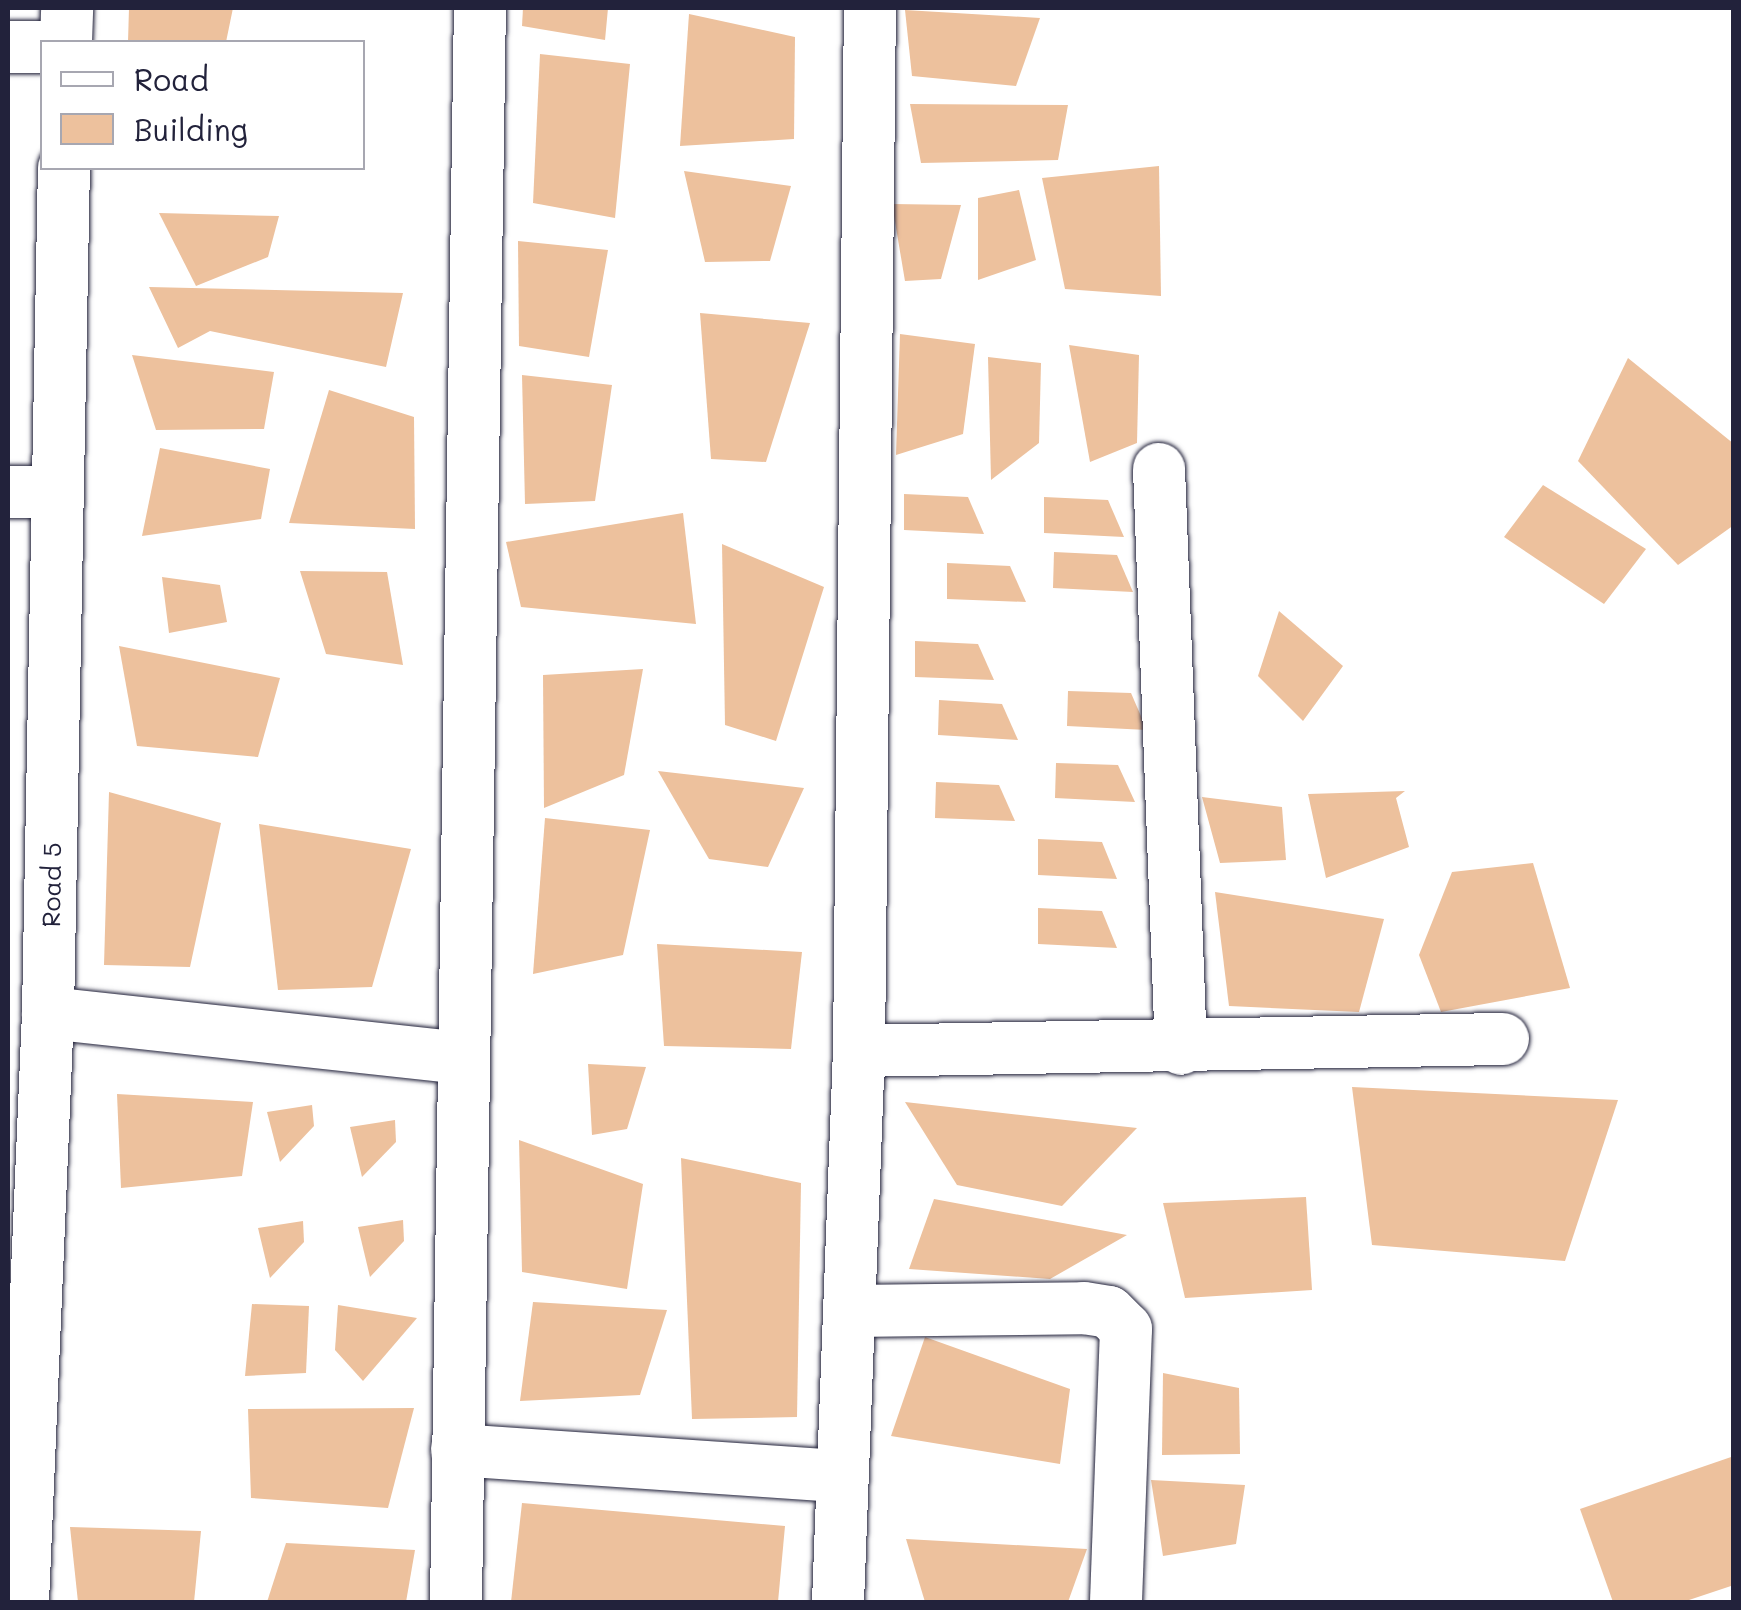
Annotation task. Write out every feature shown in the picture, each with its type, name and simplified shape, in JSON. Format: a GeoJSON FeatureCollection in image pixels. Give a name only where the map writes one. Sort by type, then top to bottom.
{"type":"FeatureCollection","features":[{"type":"Feature","properties":{"kind":"street"},"geometry":{"type":"LineString","coordinates":[[66,40],[67,8]]}},
{"type":"Feature","properties":{"kind":"street"},"geometry":{"type":"LineString","coordinates":[[456,1602],[461,1058],[480,8]]}},
{"type":"Feature","properties":{"kind":"street"},"geometry":{"type":"LineString","coordinates":[[838,1602],[859,1050],[870,8]]}},
{"type":"Feature","properties":{"kind":"street"},"geometry":{"type":"LineString","coordinates":[[8,47],[40,48]]}},
{"type":"Feature","properties":{"kind":"street","name":"Road 5"},"geometry":{"type":"LineString","coordinates":[[23,1602],[48,1013],[33,492],[64,170]]}},
{"type":"Feature","properties":{"kind":"street"},"geometry":{"type":"LineString","coordinates":[[1159,469],[1181,1049]]}},
{"type":"Feature","properties":{"kind":"street"},"geometry":{"type":"LineString","coordinates":[[48,1013],[461,1058]]}},
{"type":"Feature","properties":{"kind":"street"},"geometry":{"type":"LineString","coordinates":[[859,1050],[1181,1049],[1502,1039]]}},
{"type":"Feature","properties":{"kind":"street"},"geometry":{"type":"LineString","coordinates":[[850,1311],[1084,1308],[1109,1312],[1126,1328],[1116,1602]]}},
{"type":"Feature","properties":{"kind":"street"},"geometry":{"type":"LineString","coordinates":[[457,1450],[841,1476]]}},
{"type":"Feature","properties":{"kind":"building"},"geometry":{"type":"Polygon","coordinates":[[[129,8],[233,8],[226,40],[128,40],[129,8]]]}},
{"type":"Feature","properties":{"kind":"building"},"geometry":{"type":"Polygon","coordinates":[[[523,8],[608,8],[605,40],[522,26],[523,8]]]}},
{"type":"Feature","properties":{"kind":"building"},"geometry":{"type":"Polygon","coordinates":[[[905,10],[1040,18],[1016,86],[912,76],[905,10]]]}},
{"type":"Feature","properties":{"kind":"building"},"geometry":{"type":"Polygon","coordinates":[[[689,14],[795,37],[794,139],[680,146],[689,14]]]}},
{"type":"Feature","properties":{"kind":"building"},"geometry":{"type":"Polygon","coordinates":[[[540,54],[630,64],[615,218],[533,203],[540,54]]]}},
{"type":"Feature","properties":{"kind":"building"},"geometry":{"type":"Polygon","coordinates":[[[910,104],[1068,105],[1058,160],[921,163],[910,104]]]}},
{"type":"Feature","properties":{"kind":"building"},"geometry":{"type":"Polygon","coordinates":[[[1159,166],[1161,296],[1065,289],[1042,178],[1159,166]]]}},
{"type":"Feature","properties":{"kind":"building"},"geometry":{"type":"Polygon","coordinates":[[[684,171],[791,186],[770,261],[705,262],[684,171]]]}},
{"type":"Feature","properties":{"kind":"building"},"geometry":{"type":"Polygon","coordinates":[[[1019,190],[1036,260],[978,280],[978,198],[1019,190]]]}},
{"type":"Feature","properties":{"kind":"building"},"geometry":{"type":"Polygon","coordinates":[[[892,204],[961,205],[941,279],[905,281],[892,204]]]}},
{"type":"Feature","properties":{"kind":"building"},"geometry":{"type":"Polygon","coordinates":[[[159,213],[279,216],[268,257],[196,286],[159,213]]]}},
{"type":"Feature","properties":{"kind":"building"},"geometry":{"type":"Polygon","coordinates":[[[518,241],[608,250],[589,357],[519,346],[518,241]]]}},
{"type":"Feature","properties":{"kind":"building"},"geometry":{"type":"Polygon","coordinates":[[[149,287],[403,293],[386,367],[210,331],[178,348],[149,287]]]}},
{"type":"Feature","properties":{"kind":"building"},"geometry":{"type":"Polygon","coordinates":[[[700,313],[810,323],[766,462],[711,459],[700,313]]]}},
{"type":"Feature","properties":{"kind":"building"},"geometry":{"type":"Polygon","coordinates":[[[900,334],[975,344],[963,434],[896,455],[900,334]]]}},
{"type":"Feature","properties":{"kind":"building"},"geometry":{"type":"Polygon","coordinates":[[[1069,345],[1139,355],[1137,443],[1090,462],[1069,345]]]}},
{"type":"Feature","properties":{"kind":"building"},"geometry":{"type":"Polygon","coordinates":[[[132,355],[274,372],[264,429],[156,430],[132,355]]]}},
{"type":"Feature","properties":{"kind":"building"},"geometry":{"type":"Polygon","coordinates":[[[988,357],[1041,363],[1039,443],[991,480],[988,357]]]}},
{"type":"Feature","properties":{"kind":"building"},"geometry":{"type":"Polygon","coordinates":[[[1628,358],[1734,444],[1734,525],[1678,565],[1578,461],[1628,358]]]}},
{"type":"Feature","properties":{"kind":"building"},"geometry":{"type":"Polygon","coordinates":[[[522,375],[612,385],[595,501],[525,504],[522,375]]]}},
{"type":"Feature","properties":{"kind":"building"},"geometry":{"type":"Polygon","coordinates":[[[329,390],[414,417],[415,529],[289,523],[329,390]]]}},
{"type":"Feature","properties":{"kind":"building"},"geometry":{"type":"Polygon","coordinates":[[[160,448],[270,469],[261,519],[142,536],[160,448]]]}},
{"type":"Feature","properties":{"kind":"building"},"geometry":{"type":"Polygon","coordinates":[[[1543,485],[1646,549],[1604,604],[1504,537],[1543,485]]]}},
{"type":"Feature","properties":{"kind":"building"},"geometry":{"type":"Polygon","coordinates":[[[904,494],[968,497],[984,534],[904,530],[904,494]]]}},
{"type":"Feature","properties":{"kind":"building"},"geometry":{"type":"Polygon","coordinates":[[[1044,497],[1108,500],[1124,537],[1044,533],[1044,497]]]}},
{"type":"Feature","properties":{"kind":"building"},"geometry":{"type":"Polygon","coordinates":[[[683,513],[696,624],[521,607],[506,542],[683,513]]]}},
{"type":"Feature","properties":{"kind":"building"},"geometry":{"type":"Polygon","coordinates":[[[722,544],[824,587],[776,741],[725,725],[722,544]]]}},
{"type":"Feature","properties":{"kind":"building"},"geometry":{"type":"Polygon","coordinates":[[[1054,552],[1117,555],[1133,592],[1053,588],[1054,552]]]}},
{"type":"Feature","properties":{"kind":"building"},"geometry":{"type":"Polygon","coordinates":[[[947,563],[1010,566],[1026,602],[947,599],[947,563]]]}},
{"type":"Feature","properties":{"kind":"building"},"geometry":{"type":"Polygon","coordinates":[[[300,571],[387,572],[403,665],[326,654],[300,571]]]}},
{"type":"Feature","properties":{"kind":"building"},"geometry":{"type":"Polygon","coordinates":[[[162,577],[220,585],[227,622],[169,633],[162,577]]]}},
{"type":"Feature","properties":{"kind":"building"},"geometry":{"type":"Polygon","coordinates":[[[1279,611],[1343,666],[1303,721],[1258,676],[1279,611]]]}},
{"type":"Feature","properties":{"kind":"building"},"geometry":{"type":"Polygon","coordinates":[[[915,641],[978,644],[994,680],[915,677],[915,641]]]}},
{"type":"Feature","properties":{"kind":"building"},"geometry":{"type":"Polygon","coordinates":[[[119,646],[280,678],[258,757],[137,746],[119,646]]]}},
{"type":"Feature","properties":{"kind":"building"},"geometry":{"type":"Polygon","coordinates":[[[643,669],[624,775],[544,808],[543,675],[643,669]]]}},
{"type":"Feature","properties":{"kind":"building"},"geometry":{"type":"Polygon","coordinates":[[[1068,691],[1131,693],[1147,730],[1067,726],[1068,691]]]}},
{"type":"Feature","properties":{"kind":"building"},"geometry":{"type":"Polygon","coordinates":[[[939,700],[1002,704],[1018,740],[938,735],[939,700]]]}},
{"type":"Feature","properties":{"kind":"building"},"geometry":{"type":"Polygon","coordinates":[[[1056,763],[1118,765],[1135,802],[1055,798],[1056,763]]]}},
{"type":"Feature","properties":{"kind":"building"},"geometry":{"type":"Polygon","coordinates":[[[658,771],[804,788],[768,867],[709,859],[658,771]]]}},
{"type":"Feature","properties":{"kind":"building"},"geometry":{"type":"Polygon","coordinates":[[[936,782],[999,785],[1015,821],[935,818],[936,782]]]}},
{"type":"Feature","properties":{"kind":"building"},"geometry":{"type":"Polygon","coordinates":[[[1405,791],[1396,798],[1409,847],[1326,878],[1308,794],[1405,791]]]}},
{"type":"Feature","properties":{"kind":"building"},"geometry":{"type":"Polygon","coordinates":[[[109,792],[221,823],[190,967],[104,965],[109,792]]]}},
{"type":"Feature","properties":{"kind":"building"},"geometry":{"type":"Polygon","coordinates":[[[1202,797],[1282,807],[1286,860],[1220,863],[1202,797]]]}},
{"type":"Feature","properties":{"kind":"building"},"geometry":{"type":"Polygon","coordinates":[[[545,818],[650,830],[623,955],[533,974],[545,818]]]}},
{"type":"Feature","properties":{"kind":"building"},"geometry":{"type":"Polygon","coordinates":[[[259,824],[411,849],[372,987],[278,990],[259,824]]]}},
{"type":"Feature","properties":{"kind":"building"},"geometry":{"type":"Polygon","coordinates":[[[1038,839],[1102,842],[1117,879],[1038,875],[1038,839]]]}},
{"type":"Feature","properties":{"kind":"building"},"geometry":{"type":"Polygon","coordinates":[[[1533,863],[1570,988],[1441,1012],[1419,955],[1452,872],[1533,863]]]}},
{"type":"Feature","properties":{"kind":"building"},"geometry":{"type":"Polygon","coordinates":[[[1215,892],[1384,919],[1359,1012],[1229,1006],[1215,892]]]}},
{"type":"Feature","properties":{"kind":"building"},"geometry":{"type":"Polygon","coordinates":[[[1038,908],[1102,911],[1117,948],[1038,944],[1038,908]]]}},
{"type":"Feature","properties":{"kind":"building"},"geometry":{"type":"Polygon","coordinates":[[[657,944],[802,952],[791,1049],[664,1046],[657,944]]]}},
{"type":"Feature","properties":{"kind":"building"},"geometry":{"type":"Polygon","coordinates":[[[588,1064],[646,1067],[627,1129],[592,1135],[588,1064]]]}},
{"type":"Feature","properties":{"kind":"building"},"geometry":{"type":"Polygon","coordinates":[[[1352,1087],[1618,1100],[1565,1261],[1372,1245],[1352,1087]]]}},
{"type":"Feature","properties":{"kind":"building"},"geometry":{"type":"Polygon","coordinates":[[[117,1094],[253,1102],[242,1176],[121,1188],[117,1094]]]}},
{"type":"Feature","properties":{"kind":"building"},"geometry":{"type":"Polygon","coordinates":[[[905,1102],[1137,1128],[1062,1206],[957,1185],[905,1102]]]}},
{"type":"Feature","properties":{"kind":"building"},"geometry":{"type":"Polygon","coordinates":[[[312,1105],[314,1126],[280,1162],[267,1112],[312,1105]]]}},
{"type":"Feature","properties":{"kind":"building"},"geometry":{"type":"Polygon","coordinates":[[[395,1120],[396,1142],[362,1177],[350,1127],[395,1120]]]}},
{"type":"Feature","properties":{"kind":"building"},"geometry":{"type":"Polygon","coordinates":[[[519,1140],[643,1184],[627,1289],[522,1272],[519,1140]]]}},
{"type":"Feature","properties":{"kind":"building"},"geometry":{"type":"Polygon","coordinates":[[[681,1158],[801,1183],[797,1417],[692,1419],[681,1158]]]}},
{"type":"Feature","properties":{"kind":"building"},"geometry":{"type":"Polygon","coordinates":[[[1306,1197],[1312,1290],[1185,1298],[1163,1203],[1306,1197]]]}},
{"type":"Feature","properties":{"kind":"building"},"geometry":{"type":"Polygon","coordinates":[[[934,1199],[1127,1235],[1050,1279],[909,1269],[934,1199]]]}},
{"type":"Feature","properties":{"kind":"building"},"geometry":{"type":"Polygon","coordinates":[[[403,1220],[404,1241],[370,1277],[358,1227],[403,1220]]]}},
{"type":"Feature","properties":{"kind":"building"},"geometry":{"type":"Polygon","coordinates":[[[303,1221],[304,1242],[270,1278],[258,1228],[303,1221]]]}},
{"type":"Feature","properties":{"kind":"building"},"geometry":{"type":"Polygon","coordinates":[[[533,1302],[667,1310],[640,1395],[520,1401],[533,1302]]]}},
{"type":"Feature","properties":{"kind":"building"},"geometry":{"type":"Polygon","coordinates":[[[252,1304],[309,1306],[306,1373],[245,1376],[252,1304]]]}},
{"type":"Feature","properties":{"kind":"building"},"geometry":{"type":"Polygon","coordinates":[[[338,1305],[417,1318],[363,1381],[335,1350],[338,1305]]]}},
{"type":"Feature","properties":{"kind":"building"},"geometry":{"type":"Polygon","coordinates":[[[925,1337],[1070,1389],[1060,1464],[891,1436],[925,1337]]]}},
{"type":"Feature","properties":{"kind":"building"},"geometry":{"type":"Polygon","coordinates":[[[1163,1373],[1239,1388],[1240,1454],[1162,1455],[1163,1373]]]}},
{"type":"Feature","properties":{"kind":"building"},"geometry":{"type":"Polygon","coordinates":[[[414,1408],[388,1508],[251,1498],[248,1409],[414,1408]]]}},
{"type":"Feature","properties":{"kind":"building"},"geometry":{"type":"Polygon","coordinates":[[[1734,1456],[1734,1585],[1683,1602],[1613,1602],[1580,1509],[1734,1456]]]}},
{"type":"Feature","properties":{"kind":"building"},"geometry":{"type":"Polygon","coordinates":[[[1151,1480],[1245,1485],[1236,1544],[1163,1556],[1151,1480]]]}},
{"type":"Feature","properties":{"kind":"building"},"geometry":{"type":"Polygon","coordinates":[[[522,1503],[785,1526],[778,1602],[511,1602],[522,1503]]]}},
{"type":"Feature","properties":{"kind":"building"},"geometry":{"type":"Polygon","coordinates":[[[70,1527],[201,1531],[194,1602],[78,1602],[70,1527]]]}},
{"type":"Feature","properties":{"kind":"building"},"geometry":{"type":"Polygon","coordinates":[[[906,1539],[1087,1549],[1068,1602],[925,1602],[906,1539]]]}},
{"type":"Feature","properties":{"kind":"building"},"geometry":{"type":"Polygon","coordinates":[[[286,1543],[415,1550],[406,1602],[267,1602],[286,1543]]]}}]}
